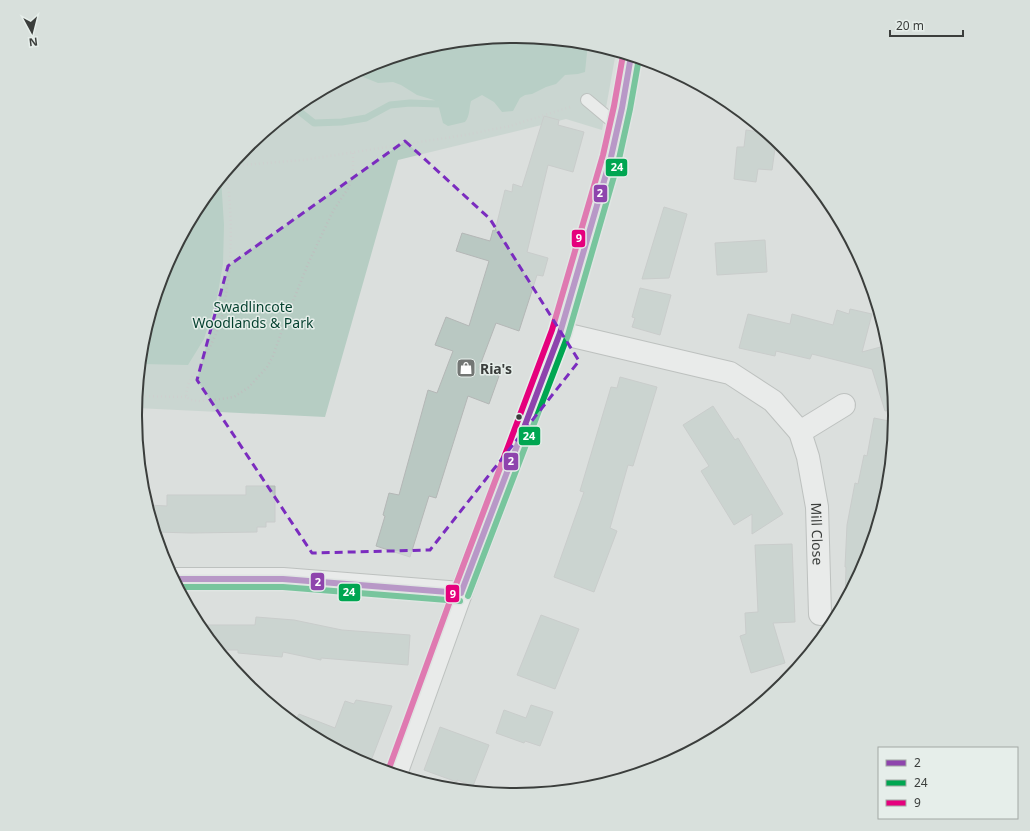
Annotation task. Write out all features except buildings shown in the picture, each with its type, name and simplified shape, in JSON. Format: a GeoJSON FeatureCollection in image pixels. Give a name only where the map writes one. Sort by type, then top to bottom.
{"type":"FeatureCollection","features":[{"type":"Feature","properties":{"kind":"street"},"geometry":{"type":"LineString","coordinates":[[398,769],[461,593],[560,333],[611,157],[630,62]]}},
{"type":"Feature","properties":{"kind":"street","name":"Mill Close"},"geometry":{"type":"LineString","coordinates":[[560,333],[730,373],[773,400],[800,432],[808,457],[817,507],[820,614]]}},
{"type":"Feature","properties":{"kind":"street"},"geometry":{"type":"LineString","coordinates":[[800,432],[844,404]]}},
{"type":"Feature","properties":{"kind":"street"},"geometry":{"type":"LineString","coordinates":[[181,579],[283,579],[461,593]]}},
{"type":"Feature","properties":{"kind":"lane"},"geometry":{"type":"LineString","coordinates":[[587,100],[618,126]]}},
{"type":"Feature","properties":{"kind":"path"},"geometry":{"type":"LineString","coordinates":[[239,165],[303,160],[465,135],[510,126],[559,111],[587,100]]}},
{"type":"Feature","properties":{"kind":"path"},"geometry":{"type":"LineString","coordinates":[[143,396],[186,397],[191,400],[199,401],[220,400],[234,397],[249,387],[267,367],[273,356],[286,316],[308,264],[334,211],[349,187],[353,169],[353,153]]}},
{"type":"Feature","properties":{"kind":"path"},"geometry":{"type":"LineString","coordinates":[[186,397],[188,382],[206,355],[218,327],[226,295],[230,266],[231,240],[227,179]]}},
{"type":"Feature","properties":{"kind":"highlighted area"},"geometry":{"type":"Polygon","coordinates":[[[405,141],[490,219],[579,361],[430,550],[312,553],[197,380],[228,266],[405,141]]]}},
{"type":"Feature","properties":{"kind":"green space","name":"Swadlincote Woodlands & Park"},"geometry":{"type":"Polygon","coordinates":[[[515,43],[564,46],[588,50],[615,57],[602,130],[566,119],[398,160],[325,417],[142,408],[143,391],[150,343],[162,296],[192,229],[219,189],[269,135],[288,120],[308,106],[350,81],[395,63],[442,50],[466,46],[515,43]]]}},
{"type":"Feature","properties":{"kind":"shaded area"},"geometry":{"type":"Polygon","coordinates":[[[515,43],[564,46],[587,50],[585,72],[565,75],[556,84],[532,94],[525,95],[520,98],[513,111],[502,112],[494,102],[482,95],[471,101],[469,115],[465,122],[448,126],[443,123],[438,104],[434,100],[417,95],[393,82],[378,83],[362,76],[372,71],[395,63],[442,50],[466,46],[515,43]]]}},
{"type":"Feature","properties":{"kind":"shaded area"},"geometry":{"type":"Polygon","coordinates":[[[222,186],[224,225],[223,264],[217,298],[204,339],[188,365],[146,364],[155,319],[171,273],[192,229],[222,186]]]}},
{"type":"Feature","properties":{"kind":"waterway"},"geometry":{"type":"LineString","coordinates":[[300,112],[314,123],[342,122],[366,118],[390,105],[410,103],[438,104]]}},
{"type":"Feature","properties":{"kind":"transit line","name":"9"},"geometry":{"type":"LineString","coordinates":[[390,766],[454,590],[552,330],[603,155],[622,59]]}},
{"type":"Feature","properties":{"kind":"transit line","name":"2"},"geometry":{"type":"LineString","coordinates":[[461,593],[560,333],[611,157],[622,108],[630,62]]}},
{"type":"Feature","properties":{"kind":"transit line","name":"24"},"geometry":{"type":"LineString","coordinates":[[468,596],[568,335],[619,159],[638,64]]}},
{"type":"Feature","properties":{"kind":"transit line","name":"2"},"geometry":{"type":"LineString","coordinates":[[181,579],[283,579],[461,593]]}},
{"type":"Feature","properties":{"kind":"transit line","name":"24"},"geometry":{"type":"LineString","coordinates":[[184,587],[283,587],[460,601]]}},
{"type":"Feature","properties":{"kind":"place","name":"Ria's"},"geometry":{"type":"Point","coordinates":[466,368]}}]}
